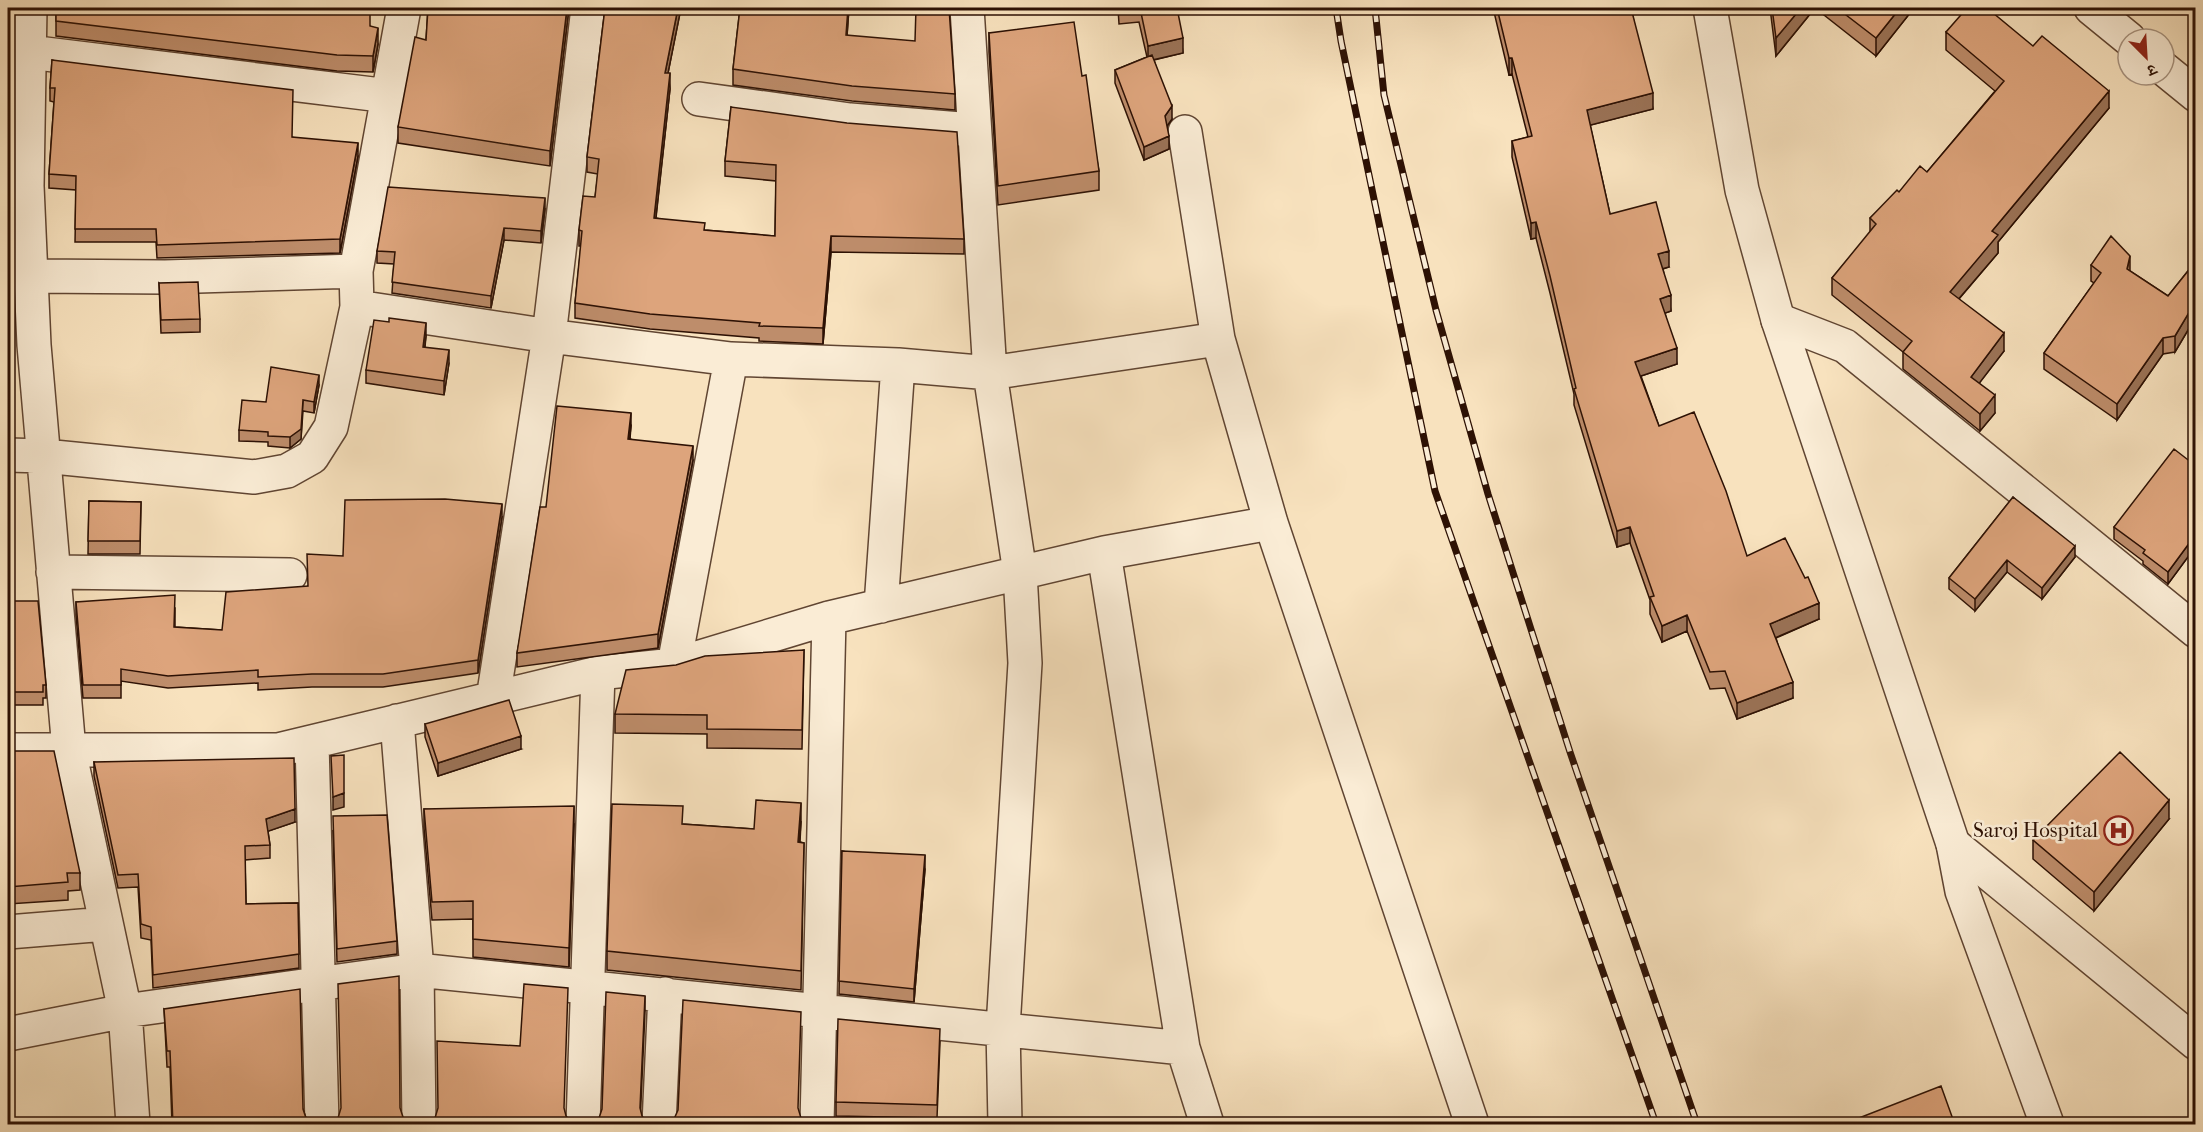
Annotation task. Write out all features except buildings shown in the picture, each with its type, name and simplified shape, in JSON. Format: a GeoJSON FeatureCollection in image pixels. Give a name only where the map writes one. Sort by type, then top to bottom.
{"type":"FeatureCollection","features":[{"type":"Feature","properties":{"kind":"street"},"geometry":{"type":"LineString","coordinates":[[30,8],[29,52],[17,185],[33,276],[34,345],[69,750],[125,1011],[133,1125]]}},
{"type":"Feature","properties":{"kind":"street"},"geometry":{"type":"LineString","coordinates":[[8,455],[44,456],[254,477],[287,471],[312,457],[331,427],[357,307],[356,271],[404,8]]}},
{"type":"Feature","properties":{"kind":"street"},"geometry":{"type":"LineString","coordinates":[[493,699],[549,336],[588,8]]}},
{"type":"Feature","properties":{"kind":"street"},"geometry":{"type":"LineString","coordinates":[[968,8],[973,130],[990,373],[1020,573],[1025,663],[1003,1028],[1005,1125]]}},
{"type":"Feature","properties":{"kind":"street"},"geometry":{"type":"LineString","coordinates":[[1710,8],[1742,190],[1778,320],[1953,844],[1962,891],[2047,1125]]}},
{"type":"Feature","properties":{"kind":"street"},"geometry":{"type":"LineString","coordinates":[[2091,8],[2116,28]]}},
{"type":"Feature","properties":{"kind":"street"},"geometry":{"type":"LineString","coordinates":[[29,52],[389,96]]}},
{"type":"Feature","properties":{"kind":"street"},"geometry":{"type":"LineString","coordinates":[[2176,79],[2196,95]]}},
{"type":"Feature","properties":{"kind":"street"},"geometry":{"type":"LineString","coordinates":[[699,99],[850,120],[973,130]]}},
{"type":"Feature","properties":{"kind":"street"},"geometry":{"type":"LineString","coordinates":[[1185,132],[1218,339],[1270,523],[1472,1125]]}},
{"type":"Feature","properties":{"kind":"street"},"geometry":{"type":"LineString","coordinates":[[33,276],[165,276],[356,271]]}},
{"type":"Feature","properties":{"kind":"street"},"geometry":{"type":"LineString","coordinates":[[357,307],[549,336],[731,359],[898,365],[990,373],[1218,339]]}},
{"type":"Feature","properties":{"kind":"street"},"geometry":{"type":"LineString","coordinates":[[1778,320],[1845,346],[2196,631]]}},
{"type":"Feature","properties":{"kind":"street"},"geometry":{"type":"LineString","coordinates":[[674,665],[731,359]]}},
{"type":"Feature","properties":{"kind":"street"},"geometry":{"type":"LineString","coordinates":[[881,606],[898,365]]}},
{"type":"Feature","properties":{"kind":"street"},"geometry":{"type":"LineString","coordinates":[[8,750],[278,750],[598,673],[674,665],[829,618],[1104,553],[1270,523]]}},
{"type":"Feature","properties":{"kind":"street"},"geometry":{"type":"LineString","coordinates":[[1104,553],[1183,1047],[1207,1125]]}},
{"type":"Feature","properties":{"kind":"street"},"geometry":{"type":"LineString","coordinates":[[53,572],[290,575]]}},
{"type":"Feature","properties":{"kind":"street"},"geometry":{"type":"LineString","coordinates":[[817,1125],[829,618]]}},
{"type":"Feature","properties":{"kind":"street"},"geometry":{"type":"LineString","coordinates":[[583,1125],[598,673]]}},
{"type":"Feature","properties":{"kind":"street"},"geometry":{"type":"LineString","coordinates":[[397,721],[417,970],[419,1125]]}},
{"type":"Feature","properties":{"kind":"street"},"geometry":{"type":"LineString","coordinates":[[312,742],[322,1125]]}},
{"type":"Feature","properties":{"kind":"street"},"geometry":{"type":"LineString","coordinates":[[1953,844],[2196,1043]]}},
{"type":"Feature","properties":{"kind":"street"},"geometry":{"type":"LineString","coordinates":[[8,932],[106,924]]}},
{"type":"Feature","properties":{"kind":"street"},"geometry":{"type":"LineString","coordinates":[[8,1034],[125,1011],[417,970],[1183,1047]]}},
{"type":"Feature","properties":{"kind":"street"},"geometry":{"type":"LineString","coordinates":[[659,1125],[666,994]]}},
{"type":"Feature","properties":{"kind":"railway"},"geometry":{"type":"LineString","coordinates":[[1336,8],[1435,491],[1656,1124]]}},
{"type":"Feature","properties":{"kind":"railway"},"geometry":{"type":"LineString","coordinates":[[1375,8],[1384,95],[1436,310],[1488,494],[1570,752],[1697,1124]]}},
{"type":"Feature","properties":{"kind":"place","name":"Saroj Hospital"},"geometry":{"type":"Point","coordinates":[2119,830]}}]}
